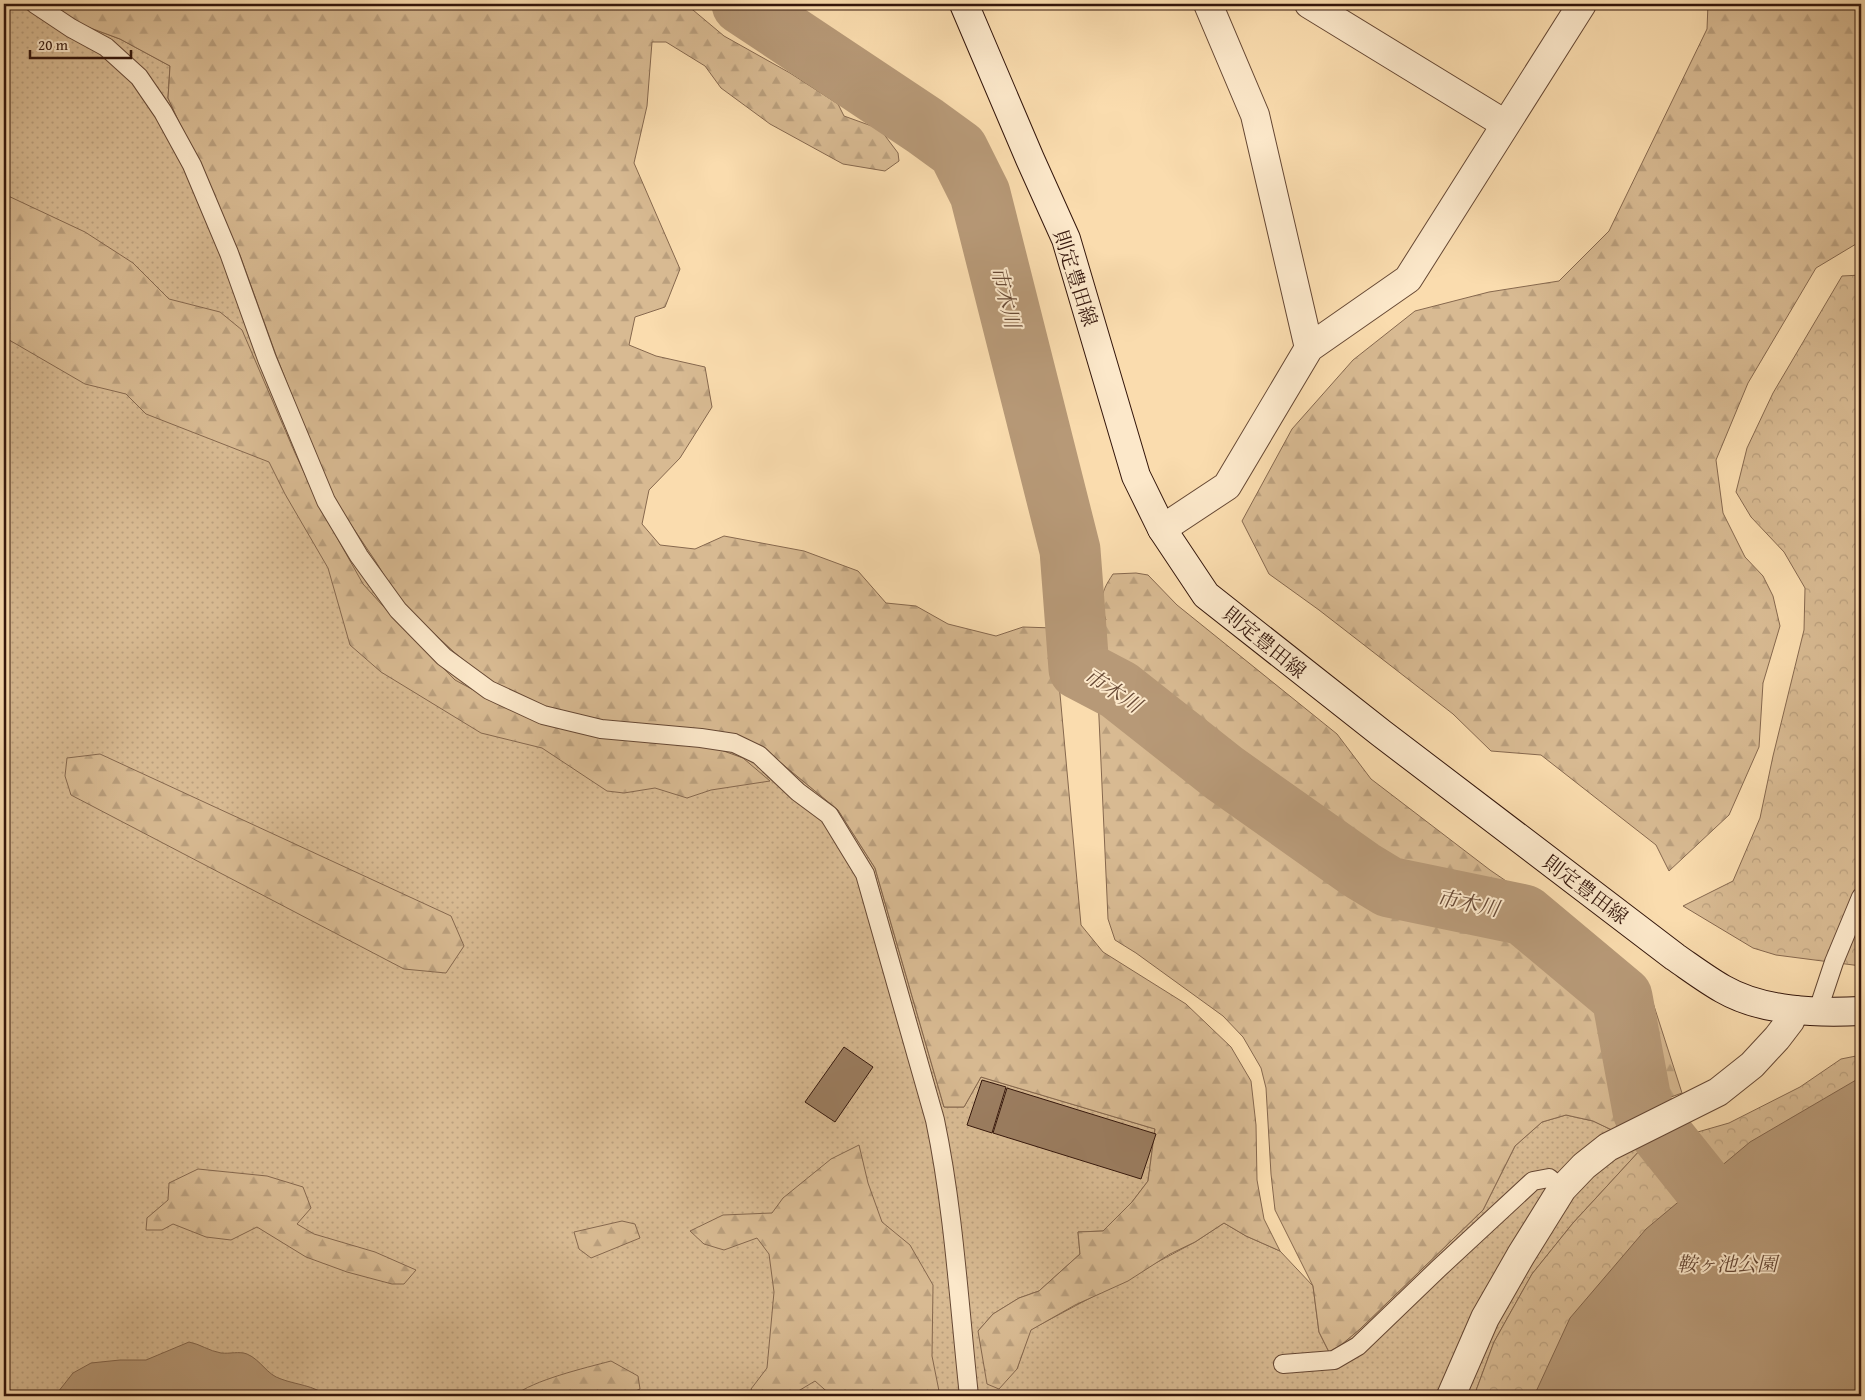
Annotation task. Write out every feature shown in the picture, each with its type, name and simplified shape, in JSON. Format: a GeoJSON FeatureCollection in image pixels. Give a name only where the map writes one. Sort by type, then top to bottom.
{"type":"FeatureCollection","features":[{"type":"Feature","properties":{"kind":"street","name":"則定豊田線"},"geometry":{"type":"LineString","coordinates":[[964,4],[1066,238],[1136,476],[1162,529],[1206,595],[1381,733],[1675,957],[1724,990],[1773,1006],[1806,1011],[1861,1012]]}},
{"type":"Feature","properties":{"kind":"street"},"geometry":{"type":"LineString","coordinates":[[1208,4],[1255,115],[1309,348]]}},
{"type":"Feature","properties":{"kind":"street"},"geometry":{"type":"LineString","coordinates":[[1310,4],[1505,124]]}},
{"type":"Feature","properties":{"kind":"street"},"geometry":{"type":"LineString","coordinates":[[1162,529],[1227,486],[1309,348],[1408,279],[1582,4]]}},
{"type":"Feature","properties":{"kind":"street"},"geometry":{"type":"LineString","coordinates":[[1451,1396],[1485,1318],[1520,1255],[1562,1190],[1584,1166],[1608,1147],[1629,1135],[1718,1092],[1752,1065],[1778,1038],[1790,1020],[1806,1011]]}},
{"type":"Feature","properties":{"kind":"lane"},"geometry":{"type":"LineString","coordinates":[[35,4],[71,28],[106,47],[139,77],[163,112],[196,174],[229,253],[267,359],[326,501],[359,556],[398,610],[444,657],[489,690],[543,715],[601,730],[701,738],[734,743],[759,755],[798,792],[829,815],[865,874],[935,1120],[943,1160],[955,1250],[969,1396]]}},
{"type":"Feature","properties":{"kind":"lane"},"geometry":{"type":"LineString","coordinates":[[1806,1011],[1834,962],[1861,897]]}},
{"type":"Feature","properties":{"kind":"lane"},"geometry":{"type":"LineString","coordinates":[[1283,1364],[1334,1360],[1358,1346],[1533,1181],[1549,1178],[1562,1190]]}},
{"type":"Feature","properties":{"kind":"green space"},"geometry":{"type":"Polygon","coordinates":[[[4,4],[49,4],[77,23],[120,39],[170,66],[168,98],[240,255],[276,355],[376,562],[402,604],[454,652],[494,685],[763,748],[838,810],[875,868],[944,1107],[964,1107],[981,1077],[1155,1129],[1148,1181],[1132,1202],[1103,1231],[1078,1232],[1080,1254],[1039,1291],[1019,1298],[993,1314],[978,1331],[1017,1369],[1030,1330],[1195,1242],[1224,1223],[1246,1236],[1280,1251],[1313,1286],[1319,1332],[1329,1352],[1341,1345],[1360,1329],[1483,1210],[1515,1146],[1542,1122],[1566,1115],[1593,1121],[1642,1148],[1573,1223],[1532,1274],[1494,1342],[1474,1396],[4,1396],[4,4]]]}},
{"type":"Feature","properties":{"kind":"green space"},"geometry":{"type":"Polygon","coordinates":[[[49,4],[683,4],[724,36],[790,73],[838,104],[844,116],[880,129],[898,153],[899,161],[885,171],[843,164],[770,124],[721,88],[705,66],[666,42],[652,42],[647,106],[634,163],[680,269],[665,307],[635,317],[629,345],[656,356],[705,367],[712,407],[680,458],[649,490],[642,524],[660,545],[695,549],[724,536],[804,551],[858,571],[886,603],[916,606],[948,624],[996,636],[1023,627],[1054,628],[1081,925],[1103,952],[1186,1004],[1231,1047],[1251,1081],[1256,1125],[1257,1180],[1264,1219],[1280,1251],[1246,1236],[1224,1223],[1128,1281],[1075,1305],[1031,1330],[1017,1369],[999,1389],[987,1384],[978,1331],[993,1314],[1019,1298],[1039,1291],[1080,1254],[1078,1232],[1103,1231],[1132,1202],[1148,1181],[1155,1129],[981,1077],[964,1107],[944,1107],[875,868],[838,810],[763,748],[599,721],[547,710],[494,685],[454,652],[402,604],[331,495],[276,355],[240,255],[168,98],[170,66],[120,39],[77,23],[49,4]]]}},
{"type":"Feature","properties":{"kind":"green space"},"geometry":{"type":"Polygon","coordinates":[[[1708,4],[1861,4],[1861,241],[1816,268],[1748,383],[1716,460],[1723,513],[1745,557],[1763,576],[1773,596],[1780,626],[1763,683],[1759,747],[1729,815],[1669,871],[1656,845],[1541,755],[1491,751],[1453,714],[1319,610],[1269,574],[1242,521],[1292,429],[1353,360],[1415,311],[1489,292],[1559,281],[1609,231],[1707,29],[1708,4]]]}},
{"type":"Feature","properties":{"kind":"green space"},"geometry":{"type":"Polygon","coordinates":[[[4,194],[85,232],[133,263],[169,299],[220,312],[242,330],[321,509],[363,584],[455,680],[505,707],[554,727],[606,737],[707,745],[743,758],[770,781],[711,790],[687,798],[655,788],[624,793],[607,791],[542,748],[481,733],[381,672],[350,645],[328,568],[285,494],[269,462],[146,414],[126,394],[85,384],[4,337],[4,194]]]}},
{"type":"Feature","properties":{"kind":"green space"},"geometry":{"type":"Polygon","coordinates":[[[1861,275],[1861,966],[1776,955],[1753,948],[1683,906],[1733,881],[1760,818],[1804,630],[1805,588],[1784,552],[1751,517],[1736,492],[1747,448],[1773,393],[1842,276],[1861,275]]]}},
{"type":"Feature","properties":{"kind":"green space"},"geometry":{"type":"Polygon","coordinates":[[[1136,573],[1148,575],[1177,605],[1337,734],[1371,779],[1490,870],[1528,896],[1524,903],[1398,880],[1389,883],[1339,850],[1225,763],[1225,754],[1113,664],[1096,645],[1091,622],[1106,620],[1102,607],[1102,596],[1109,580],[1113,574],[1136,573]]]}},
{"type":"Feature","properties":{"kind":"green space"},"geometry":{"type":"Polygon","coordinates":[[[1098,696],[1210,776],[1216,776],[1385,892],[1514,922],[1594,988],[1622,1115],[1614,1131],[1593,1121],[1566,1115],[1542,1122],[1515,1146],[1483,1210],[1360,1329],[1341,1345],[1329,1352],[1319,1332],[1313,1286],[1275,1210],[1266,1088],[1261,1068],[1243,1037],[1223,1016],[1115,940],[1108,919],[1098,696]]]}},
{"type":"Feature","properties":{"kind":"green space"},"geometry":{"type":"Polygon","coordinates":[[[100,754],[451,916],[464,946],[446,973],[404,969],[71,795],[65,776],[67,758],[100,754]]]}},
{"type":"Feature","properties":{"kind":"green space"},"geometry":{"type":"Polygon","coordinates":[[[1579,934],[1588,936],[1646,981],[1682,1093],[1660,1101],[1642,999],[1578,943],[1579,934]]]}},
{"type":"Feature","properties":{"kind":"green space","name":"鞍ヶ池公園"},"geometry":{"type":"Polygon","coordinates":[[[1861,1055],[1861,1396],[1474,1396],[1494,1342],[1532,1274],[1573,1223],[1642,1148],[1729,1123],[1800,1087],[1841,1059],[1861,1055]]]}},
{"type":"Feature","properties":{"kind":"green space"},"geometry":{"type":"Polygon","coordinates":[[[859,1145],[868,1183],[882,1222],[910,1245],[933,1285],[932,1356],[940,1396],[832,1396],[815,1381],[795,1393],[794,1396],[754,1396],[751,1389],[767,1368],[774,1292],[769,1254],[757,1238],[724,1250],[704,1244],[690,1231],[723,1215],[772,1213],[783,1198],[831,1159],[859,1145]]]}},
{"type":"Feature","properties":{"kind":"green space"},"geometry":{"type":"Polygon","coordinates":[[[198,1169],[267,1176],[303,1187],[311,1208],[297,1224],[314,1234],[375,1252],[416,1270],[404,1284],[392,1284],[347,1272],[306,1257],[257,1227],[231,1240],[206,1237],[173,1224],[162,1230],[146,1230],[147,1218],[168,1200],[169,1183],[198,1169]]]}},
{"type":"Feature","properties":{"kind":"green space"},"geometry":{"type":"Polygon","coordinates":[[[622,1221],[635,1224],[640,1238],[591,1258],[579,1249],[574,1232],[622,1221]]]}},
{"type":"Feature","properties":{"kind":"green space"},"geometry":{"type":"Polygon","coordinates":[[[611,1361],[638,1376],[640,1389],[625,1396],[514,1396],[546,1380],[611,1361]]]}},
{"type":"Feature","properties":{"kind":"shaded area","name":"鞍ヶ池公園"},"geometry":{"type":"Polygon","coordinates":[[[1861,1079],[1861,1396],[1534,1396],[1570,1318],[1646,1229],[1750,1142],[1856,1080],[1861,1079]]]}},
{"type":"Feature","properties":{"kind":"shaded area"},"geometry":{"type":"Polygon","coordinates":[[[189,1342],[221,1353],[247,1354],[276,1377],[311,1387],[327,1396],[58,1396],[58,1392],[73,1373],[91,1363],[146,1360],[189,1342]]]}},
{"type":"Feature","properties":{"kind":"building"},"geometry":{"type":"Polygon","coordinates":[[[844,1047],[873,1067],[835,1122],[805,1102],[844,1047]]]}},
{"type":"Feature","properties":{"kind":"building"},"geometry":{"type":"Polygon","coordinates":[[[982,1080],[1006,1087],[992,1133],[967,1125],[982,1080]]]}},
{"type":"Feature","properties":{"kind":"building"},"geometry":{"type":"Polygon","coordinates":[[[1007,1088],[1156,1134],[1141,1179],[993,1133],[1007,1088]]]}},
{"type":"Feature","properties":{"kind":"waterway","name":"市木川"},"geometry":{"type":"LineString","coordinates":[[742,4],[958,150],[980,194],[1070,550],[1079,669],[1119,690],[1224,773],[1361,870],[1389,887],[1524,915],[1622,997],[1643,1111],[1715,1201]]}}]}
